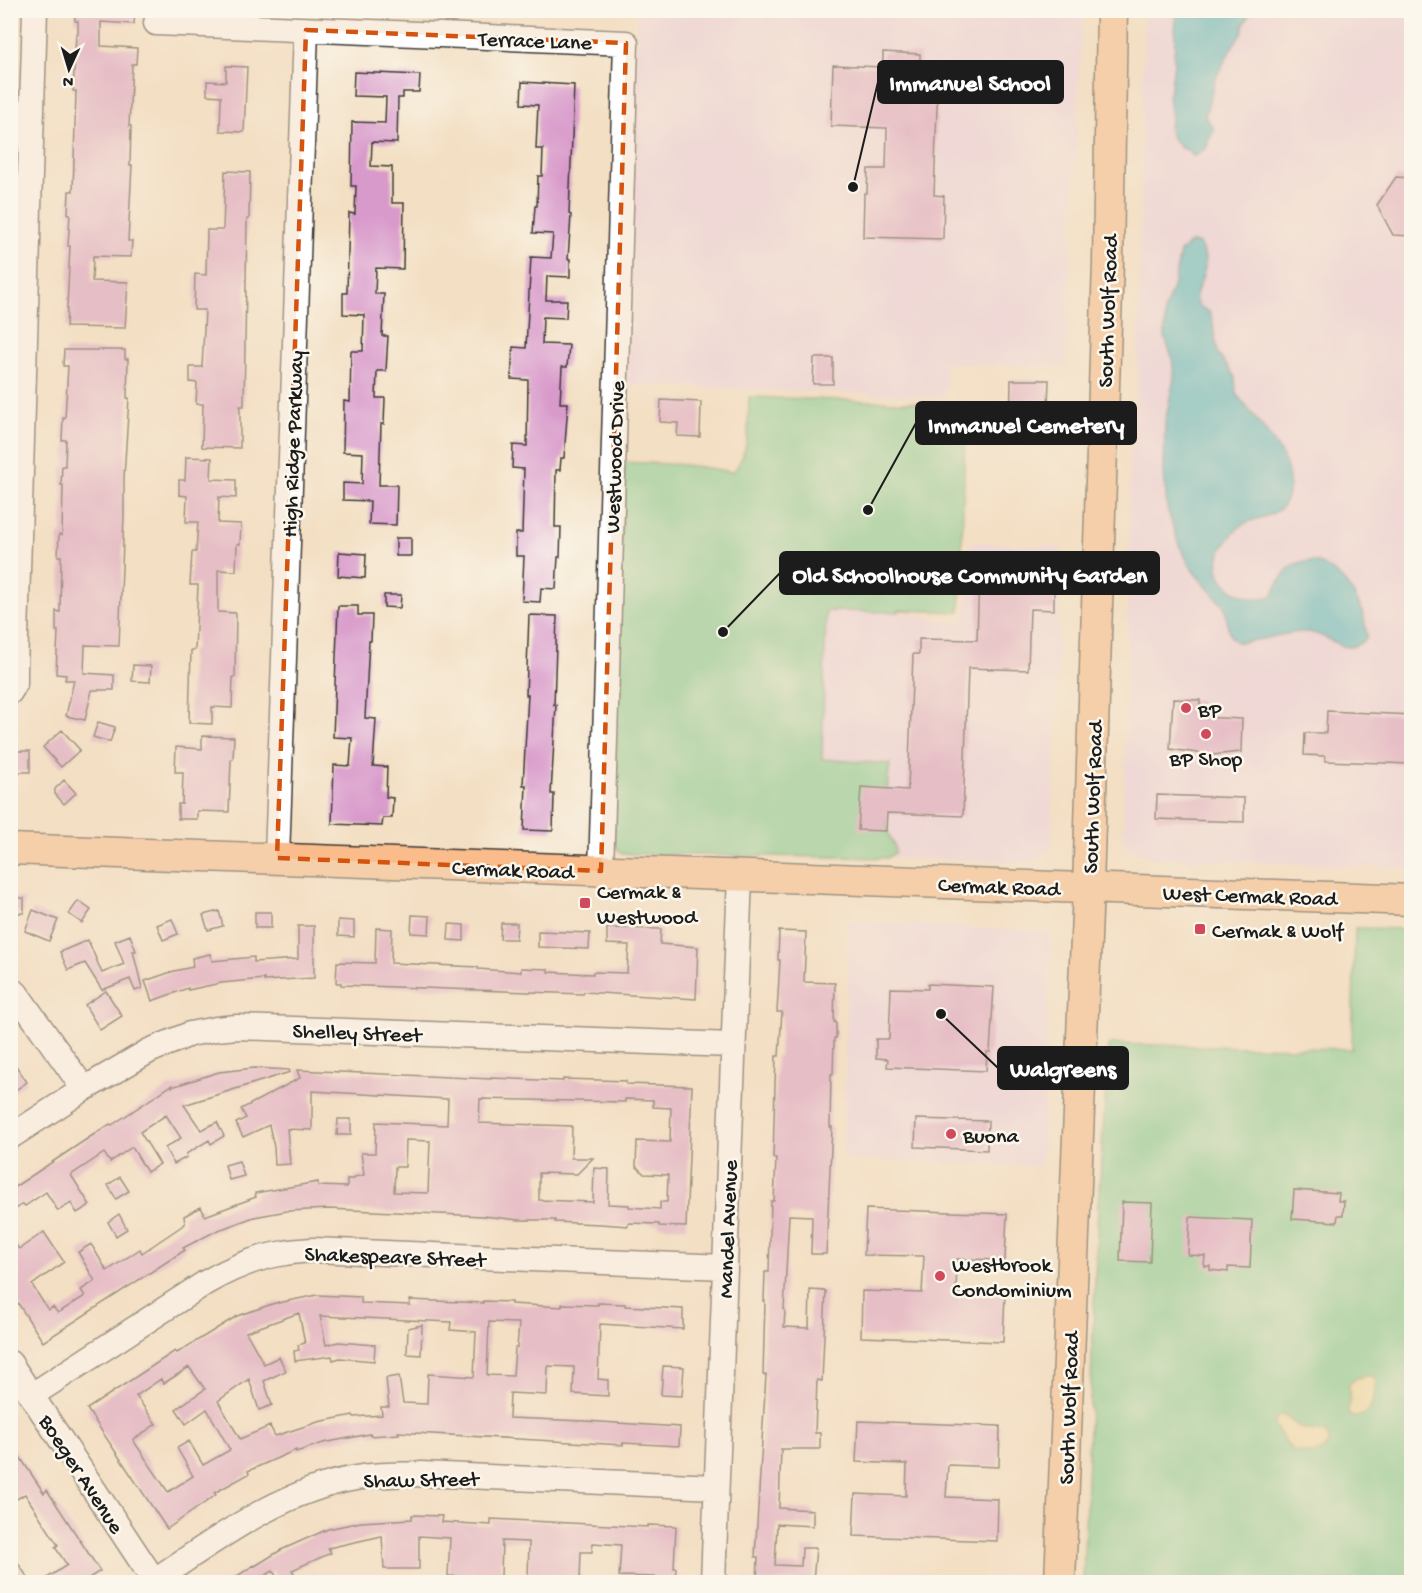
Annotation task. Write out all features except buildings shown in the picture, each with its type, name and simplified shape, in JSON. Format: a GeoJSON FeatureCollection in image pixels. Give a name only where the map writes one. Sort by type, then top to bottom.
{"type":"FeatureCollection","features":[{"type":"Feature","properties":{"kind":"main road","name":"South Wolf Road"},"geometry":{"type":"LineString","coordinates":[[1060,1582],[1088,888],[1108,274],[1112,10]]}},
{"type":"Feature","properties":{"kind":"main road","name":"Cermak Road"},"geometry":{"type":"LineString","coordinates":[[10,849],[1088,888]]}},
{"type":"Feature","properties":{"kind":"main road","name":"West Cermak Road"},"geometry":{"type":"LineString","coordinates":[[1088,888],[1412,900]]}},
{"type":"Feature","properties":{"kind":"street"},"geometry":{"type":"LineString","coordinates":[[10,692],[15,684],[35,10]]}},
{"type":"Feature","properties":{"kind":"street","name":"Terrace Lane"},"geometry":{"type":"LineString","coordinates":[[156,23],[626,43]]}},
{"type":"Feature","properties":{"kind":"street","name":"High Ridge Parkway"},"geometry":{"type":"LineString","coordinates":[[277,858],[306,30]]}},
{"type":"Feature","properties":{"kind":"street","name":"Westwood Drive"},"geometry":{"type":"LineString","coordinates":[[601,871],[626,43]]}},
{"type":"Feature","properties":{"kind":"street","name":"Mandel Avenue"},"geometry":{"type":"LineString","coordinates":[[713,1582],[740,876]]}},
{"type":"Feature","properties":{"kind":"street"},"geometry":{"type":"LineString","coordinates":[[16,993],[84,1089]]}},
{"type":"Feature","properties":{"kind":"street","name":"Shelley Street"},"geometry":{"type":"LineString","coordinates":[[10,1137],[84,1089],[149,1051],[190,1034],[216,1029],[237,1027],[732,1045]]}},
{"type":"Feature","properties":{"kind":"street","name":"Shakespeare Street"},"geometry":{"type":"LineString","coordinates":[[32,1395],[205,1283],[233,1269],[284,1253],[313,1250],[725,1267]]}},
{"type":"Feature","properties":{"kind":"street","name":"Boeger Avenue"},"geometry":{"type":"LineString","coordinates":[[10,1363],[154,1582]]}},
{"type":"Feature","properties":{"kind":"street","name":"Shaw Street"},"geometry":{"type":"LineString","coordinates":[[154,1582],[268,1508],[324,1485],[356,1478],[421,1474],[716,1487]]}},
{"type":"Feature","properties":{"kind":"highlighted area"},"geometry":{"type":"Polygon","coordinates":[[[306,30],[626,43],[601,871],[277,858],[306,30]]]}},
{"type":"Feature","properties":{"kind":"shaded area"},"geometry":{"type":"Polygon","coordinates":[[[637,11],[1082,11],[1066,367],[946,363],[945,397],[627,384],[637,11]]]}},
{"type":"Feature","properties":{"kind":"shaded area"},"geometry":{"type":"Polygon","coordinates":[[[1144,11],[1411,11],[1411,868],[1153,858],[1138,853],[1126,845],[1123,833],[1130,451],[1138,378],[1144,11]]]}},
{"type":"Feature","properties":{"kind":"shaded area"},"geometry":{"type":"Polygon","coordinates":[[[971,542],[1061,547],[1050,850],[1033,860],[1019,862],[890,857],[895,853],[895,844],[888,835],[887,822],[890,764],[822,760],[826,611],[907,613],[952,623],[958,622],[964,619],[966,614],[971,542]]]}},
{"type":"Feature","properties":{"kind":"shaded area"},"geometry":{"type":"Polygon","coordinates":[[[849,921],[1051,932],[1042,1166],[843,1159],[849,921]]]}},
{"type":"Feature","properties":{"kind":"green space"},"geometry":{"type":"Polygon","coordinates":[[[749,397],[966,404],[960,612],[826,611],[822,759],[890,764],[887,815],[889,834],[895,853],[887,858],[631,854],[621,853],[614,845],[624,462],[684,465],[733,472],[746,446],[749,397]]]}},
{"type":"Feature","properties":{"kind":"green space"},"geometry":{"type":"Polygon","coordinates":[[[1355,928],[1411,929],[1411,1582],[1083,1582],[1098,1206],[1109,1044],[1352,1049],[1355,928]]]}},
{"type":"Feature","properties":{"kind":"sand"},"geometry":{"type":"Polygon","coordinates":[[[1365,1376],[1373,1376],[1376,1381],[1374,1399],[1365,1414],[1353,1417],[1348,1411],[1351,1399],[1349,1384],[1365,1376]]]}},
{"type":"Feature","properties":{"kind":"sand"},"geometry":{"type":"Polygon","coordinates":[[[1282,1415],[1301,1428],[1324,1433],[1329,1439],[1328,1445],[1313,1454],[1295,1452],[1274,1425],[1276,1418],[1282,1415]]]}},
{"type":"Feature","properties":{"kind":"water"},"geometry":{"type":"Polygon","coordinates":[[[1176,10],[1252,11],[1243,26],[1243,32],[1215,79],[1205,117],[1214,130],[1207,147],[1195,156],[1176,143],[1169,127],[1171,119],[1168,96],[1174,62],[1176,10]]]}},
{"type":"Feature","properties":{"kind":"water"},"geometry":{"type":"Polygon","coordinates":[[[1190,243],[1198,243],[1205,258],[1204,271],[1195,299],[1199,306],[1209,312],[1218,354],[1235,377],[1236,394],[1283,457],[1289,483],[1288,493],[1282,507],[1272,514],[1242,525],[1227,541],[1220,554],[1218,565],[1220,574],[1232,590],[1241,595],[1262,598],[1272,596],[1285,573],[1296,564],[1318,563],[1328,568],[1346,584],[1363,614],[1367,637],[1352,647],[1345,647],[1307,632],[1236,642],[1231,637],[1228,628],[1225,608],[1193,571],[1179,545],[1167,508],[1164,473],[1165,422],[1174,378],[1172,357],[1165,338],[1165,309],[1174,284],[1180,252],[1190,243]]]}},
{"type":"Feature","properties":{"kind":"place","name":"Immanuel School"},"geometry":{"type":"Point","coordinates":[853,187]}},
{"type":"Feature","properties":{"kind":"place","name":"Immanuel Cemetery"},"geometry":{"type":"Point","coordinates":[868,510]}},
{"type":"Feature","properties":{"kind":"place","name":"Old Schoolhouse Community Garden"},"geometry":{"type":"Point","coordinates":[723,632]}},
{"type":"Feature","properties":{"kind":"place","name":"BP"},"geometry":{"type":"Point","coordinates":[1186,708]}},
{"type":"Feature","properties":{"kind":"place","name":"BP Shop"},"geometry":{"type":"Point","coordinates":[1206,734]}},
{"type":"Feature","properties":{"kind":"place","name":"Cermak & Westwood"},"geometry":{"type":"Point","coordinates":[585,903]}},
{"type":"Feature","properties":{"kind":"place","name":"Cermak & Wolf"},"geometry":{"type":"Point","coordinates":[1200,929]}},
{"type":"Feature","properties":{"kind":"place","name":"Walgreens"},"geometry":{"type":"Point","coordinates":[941,1014]}},
{"type":"Feature","properties":{"kind":"place","name":"Buona"},"geometry":{"type":"Point","coordinates":[951,1134]}},
{"type":"Feature","properties":{"kind":"place","name":"Westbrook Condominium"},"geometry":{"type":"Point","coordinates":[940,1276]}}]}
